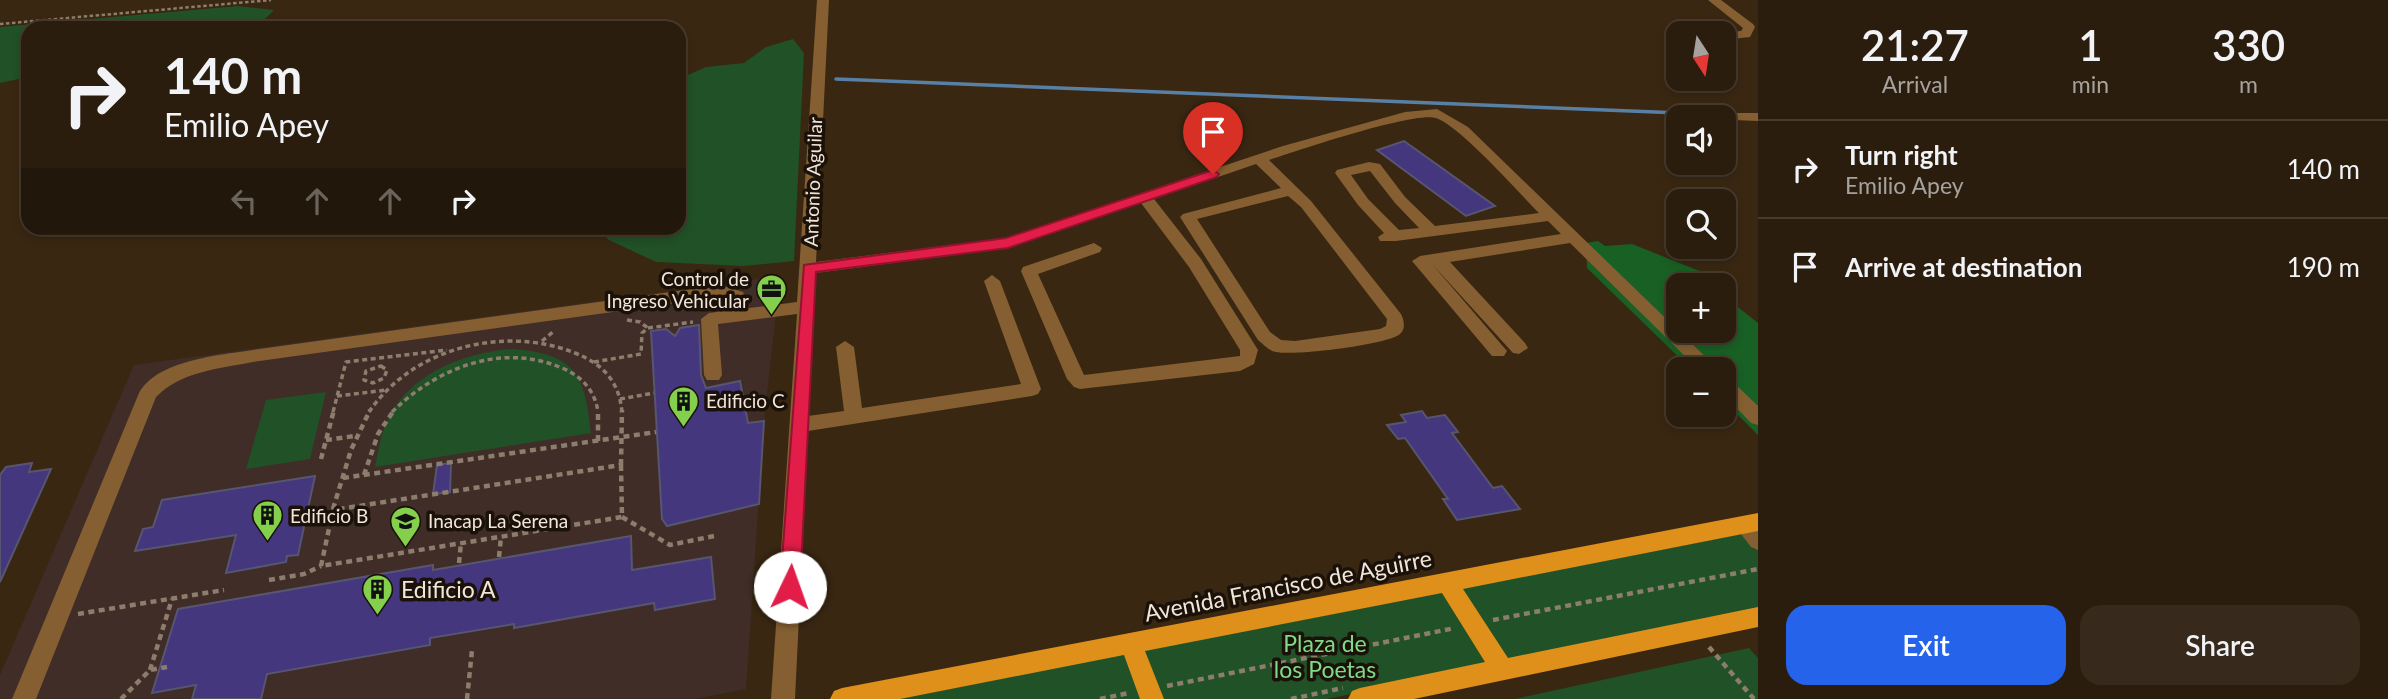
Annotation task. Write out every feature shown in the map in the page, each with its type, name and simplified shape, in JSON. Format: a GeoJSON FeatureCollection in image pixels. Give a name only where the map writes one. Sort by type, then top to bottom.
{"type":"FeatureCollection","features":[{"type":"Feature","properties":{"kind":"main road","name":"Avenida Francisco de Aguirre"},"geometry":{"type":"LineString","coordinates":[[842,699],[1447,582],[1753,529]]}},
{"type":"Feature","properties":{"kind":"main road"},"geometry":{"type":"LineString","coordinates":[[1447,582],[1503,669]]}},
{"type":"Feature","properties":{"kind":"main road"},"geometry":{"type":"LineString","coordinates":[[1360,699],[1758,617]]}},
{"type":"Feature","properties":{"kind":"main road"},"geometry":{"type":"LineString","coordinates":[[1131,643],[1150,694]]}},
{"type":"Feature","properties":{"kind":"street","name":"Antonio Aguilar"},"geometry":{"type":"LineString","coordinates":[[783,699],[807,307],[822,0]]}},
{"type":"Feature","properties":{"kind":"street"},"geometry":{"type":"LineString","coordinates":[[1714,0],[1744,21],[1750,30],[1736,36]]}},
{"type":"Feature","properties":{"kind":"street"},"geometry":{"type":"LineString","coordinates":[[809,268],[1008,243],[1289,149],[1405,116],[1437,113],[1464,130],[1697,357]]}},
{"type":"Feature","properties":{"kind":"street"},"geometry":{"type":"LineString","coordinates":[[1738,117],[1757,119]]}},
{"type":"Feature","properties":{"kind":"street"},"geometry":{"type":"LineString","coordinates":[[1259,159],[1292,190],[1306,204],[1395,318],[1395,330],[1383,335],[1295,347],[1277,345],[1264,336],[1188,217],[1292,190]]}},
{"type":"Feature","properties":{"kind":"street"},"geometry":{"type":"LineString","coordinates":[[1431,232],[1400,200],[1375,167],[1342,173],[1391,236],[1431,232],[1551,216]]}},
{"type":"Feature","properties":{"kind":"street"},"geometry":{"type":"LineString","coordinates":[[1094,248],[1029,271],[1073,374],[1080,382],[1240,364],[1248,359],[1249,351],[1195,263],[1144,197]]}},
{"type":"Feature","properties":{"kind":"street"},"geometry":{"type":"LineString","coordinates":[[1498,351],[1420,261],[1573,237]]}},
{"type":"Feature","properties":{"kind":"street"},"geometry":{"type":"LineString","coordinates":[[1438,258],[1519,348]]}},
{"type":"Feature","properties":{"kind":"street"},"geometry":{"type":"LineString","coordinates":[[800,425],[1032,389],[992,281]]}},
{"type":"Feature","properties":{"kind":"street"},"geometry":{"type":"LineString","coordinates":[[24,699],[148,393],[159,381],[186,370],[253,356],[721,291],[737,296],[742,315]]}},
{"type":"Feature","properties":{"kind":"street"},"geometry":{"type":"LineString","coordinates":[[713,375],[709,320],[807,307]]}},
{"type":"Feature","properties":{"kind":"street"},"geometry":{"type":"LineString","coordinates":[[845,347],[854,418]]}},
{"type":"Feature","properties":{"kind":"street"},"geometry":{"type":"LineString","coordinates":[[1736,396],[1758,418]]}},
{"type":"Feature","properties":{"kind":"path"},"geometry":{"type":"LineString","coordinates":[[34,21],[271,0]]}},
{"type":"Feature","properties":{"kind":"path"},"geometry":{"type":"LineString","coordinates":[[0,24],[21,22]]}},
{"type":"Feature","properties":{"kind":"path"},"geometry":{"type":"LineString","coordinates":[[594,362],[641,354],[642,333],[648,328],[709,320]]}},
{"type":"Feature","properties":{"kind":"path"},"geometry":{"type":"LineString","coordinates":[[321,459],[346,362],[533,339],[564,346],[594,362],[615,382],[620,398],[622,517]]}},
{"type":"Feature","properties":{"kind":"path"},"geometry":{"type":"LineString","coordinates":[[321,566],[333,510],[363,420],[388,389],[411,370],[447,351],[459,349]]}},
{"type":"Feature","properties":{"kind":"path"},"geometry":{"type":"LineString","coordinates":[[364,475],[375,436],[406,398],[452,370],[486,360],[534,359],[573,373],[583,381],[597,401],[598,441]]}},
{"type":"Feature","properties":{"kind":"path"},"geometry":{"type":"LineString","coordinates":[[383,379],[387,370],[381,366],[369,369],[363,377],[369,383],[383,379],[395,384]]}},
{"type":"Feature","properties":{"kind":"path"},"geometry":{"type":"LineString","coordinates":[[337,397],[388,389]]}},
{"type":"Feature","properties":{"kind":"path"},"geometry":{"type":"LineString","coordinates":[[620,398],[654,393]]}},
{"type":"Feature","properties":{"kind":"path"},"geometry":{"type":"LineString","coordinates":[[343,478],[656,432]]}},
{"type":"Feature","properties":{"kind":"path"},"geometry":{"type":"LineString","coordinates":[[326,440],[356,436]]}},
{"type":"Feature","properties":{"kind":"path"},"geometry":{"type":"LineString","coordinates":[[333,510],[621,465]]}},
{"type":"Feature","properties":{"kind":"path"},"geometry":{"type":"LineString","coordinates":[[269,580],[304,574],[321,566],[622,517],[670,545],[714,536]]}},
{"type":"Feature","properties":{"kind":"path"},"geometry":{"type":"LineString","coordinates":[[499,557],[501,537]]}},
{"type":"Feature","properties":{"kind":"path"},"geometry":{"type":"LineString","coordinates":[[459,563],[461,543]]}},
{"type":"Feature","properties":{"kind":"path"},"geometry":{"type":"LineString","coordinates":[[1100,699],[1150,694],[1473,624],[1758,569]]}},
{"type":"Feature","properties":{"kind":"path"},"geometry":{"type":"LineString","coordinates":[[58,617],[224,590]]}},
{"type":"Feature","properties":{"kind":"path"},"geometry":{"type":"LineString","coordinates":[[121,699],[150,670],[172,599]]}},
{"type":"Feature","properties":{"kind":"path"},"geometry":{"type":"LineString","coordinates":[[1694,630],[1754,699]]}},
{"type":"Feature","properties":{"kind":"path"},"geometry":{"type":"LineString","coordinates":[[467,699],[471,649]]}},
{"type":"Feature","properties":{"kind":"path"},"geometry":{"type":"LineString","coordinates":[[150,670],[167,667]]}},
{"type":"Feature","properties":{"kind":"shaded area","name":"Inacap La Serena"},"geometry":{"type":"Polygon","coordinates":[[[780,276],[764,421],[746,689],[695,699],[0,699],[0,675],[134,365],[780,276]]]}},
{"type":"Feature","properties":{"kind":"green space"},"geometry":{"type":"Polygon","coordinates":[[[238,6],[274,10],[263,21],[68,21],[238,6]]]}},
{"type":"Feature","properties":{"kind":"green space"},"geometry":{"type":"Polygon","coordinates":[[[21,25],[21,78],[0,83],[0,27],[21,25]]]}},
{"type":"Feature","properties":{"kind":"green space"},"geometry":{"type":"Polygon","coordinates":[[[793,39],[804,53],[794,261],[743,266],[656,262],[609,240],[604,235],[686,235],[686,76],[706,67],[744,63],[766,47],[793,39]]]}},
{"type":"Feature","properties":{"kind":"green space"},"geometry":{"type":"Polygon","coordinates":[[[1598,241],[1605,246],[1632,244],[1704,273],[1666,273],[1666,343],[1736,343],[1736,306],[1758,323],[1758,435],[1736,413],[1736,357],[1679,357],[1587,268],[1586,243],[1598,241]]]}},
{"type":"Feature","properties":{"kind":"green space"},"geometry":{"type":"Polygon","coordinates":[[[511,349],[550,356],[573,370],[585,396],[591,433],[375,467],[386,424],[407,392],[421,380],[455,362],[492,351],[511,349]]]}},
{"type":"Feature","properties":{"kind":"green space"},"geometry":{"type":"Polygon","coordinates":[[[326,392],[310,459],[246,469],[266,400],[326,392]]]}},
{"type":"Feature","properties":{"kind":"green space","name":"Plaza de los Poetas"},"geometry":{"type":"Polygon","coordinates":[[[1758,531],[1758,610],[1327,699],[895,699],[1758,531]]]}},
{"type":"Feature","properties":{"kind":"green space"},"geometry":{"type":"Polygon","coordinates":[[[1749,648],[1758,658],[1758,699],[1515,699],[1749,648]]]}},
{"type":"Feature","properties":{"kind":"building"},"geometry":{"type":"Polygon","coordinates":[[[1404,141],[1495,206],[1466,216],[1377,150],[1404,141]]]}},
{"type":"Feature","properties":{"kind":"building","name":"Edificio C"},"geometry":{"type":"Polygon","coordinates":[[[699,325],[701,375],[706,388],[740,381],[748,423],[764,421],[759,504],[667,526],[662,519],[651,331],[666,329],[675,336],[680,328],[699,325]]]}},
{"type":"Feature","properties":{"kind":"building"},"geometry":{"type":"Polygon","coordinates":[[[1422,411],[1427,418],[1445,415],[1458,432],[1452,433],[1493,488],[1502,486],[1520,509],[1457,520],[1443,499],[1448,499],[1405,438],[1398,439],[1387,425],[1406,422],[1401,415],[1422,411]]]}},
{"type":"Feature","properties":{"kind":"building"},"geometry":{"type":"Polygon","coordinates":[[[32,463],[29,472],[51,469],[0,582],[0,475],[6,467],[32,463]]]}},
{"type":"Feature","properties":{"kind":"building"},"geometry":{"type":"Polygon","coordinates":[[[451,463],[450,492],[433,494],[437,465],[451,463]]]}},
{"type":"Feature","properties":{"kind":"building","name":"Edificio B"},"geometry":{"type":"Polygon","coordinates":[[[315,476],[298,555],[287,556],[286,562],[226,573],[236,535],[135,551],[143,529],[153,527],[162,500],[315,476]]]}},
{"type":"Feature","properties":{"kind":"building","name":"Edificio A"},"geometry":{"type":"Polygon","coordinates":[[[631,536],[632,570],[711,557],[715,599],[655,610],[654,603],[514,628],[514,624],[430,638],[430,645],[267,674],[261,699],[192,699],[196,685],[152,693],[178,609],[433,565],[433,570],[631,536]]]}},
{"type":"Feature","properties":{"kind":"waterway"},"geometry":{"type":"LineString","coordinates":[[836,79],[1666,112]]}},
{"type":"Feature","properties":{"kind":"place","name":"Control de Ingreso Vehicular"},"geometry":{"type":"Point","coordinates":[772,317]}},
{"type":"Feature","properties":{"kind":"place","name":"Edificio C"},"geometry":{"type":"Point","coordinates":[683,428]}},
{"type":"Feature","properties":{"kind":"place","name":"Edificio B"},"geometry":{"type":"Point","coordinates":[267,543]}},
{"type":"Feature","properties":{"kind":"place","name":"Inacap La Serena"},"geometry":{"type":"Point","coordinates":[405,548]}},
{"type":"Feature","properties":{"kind":"place","name":"Edificio A"},"geometry":{"type":"Point","coordinates":[378,617]}},
{"type":"Feature","properties":{"kind":"route"},"geometry":{"type":"LineString","coordinates":[[790,587],[809,268],[1008,243],[1213,174]]}}]}
